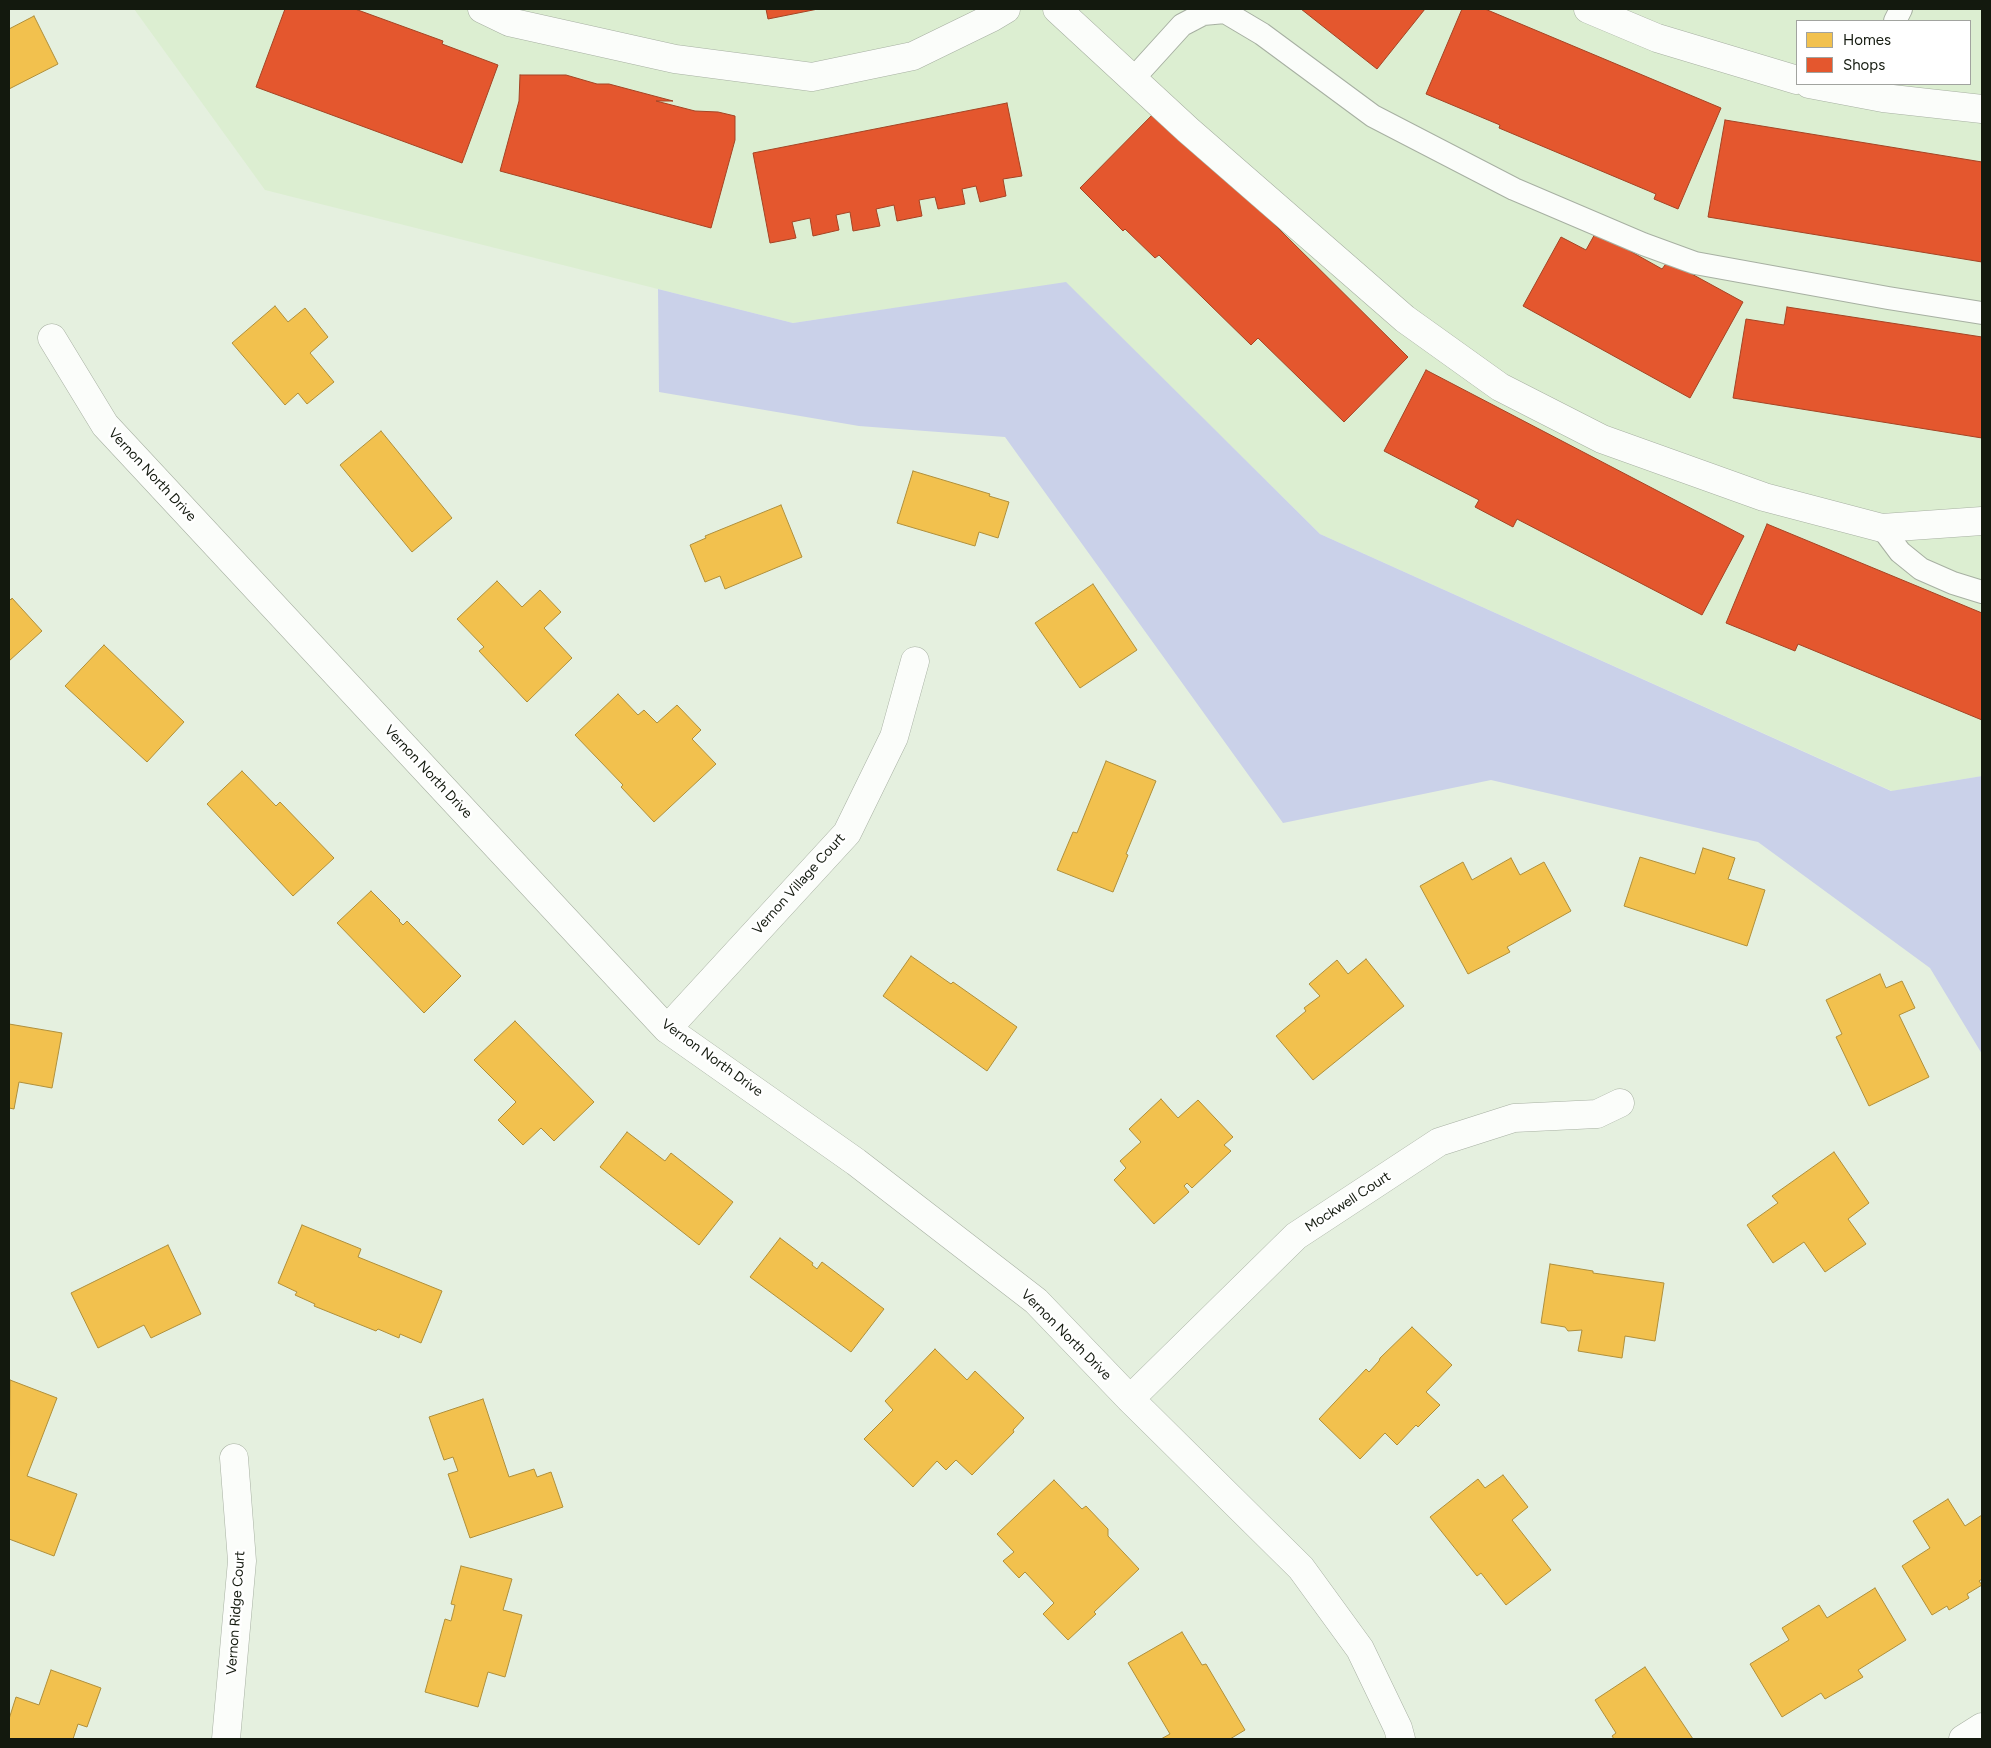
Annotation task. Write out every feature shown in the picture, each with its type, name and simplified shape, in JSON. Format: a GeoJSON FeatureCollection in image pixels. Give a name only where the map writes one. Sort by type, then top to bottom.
{"type":"FeatureCollection","features":[{"type":"Feature","properties":{"kind":"street"},"geometry":{"type":"LineString","coordinates":[[482,9],[509,22],[675,60],[812,77],[913,56],[992,18],[1006,9]]}},
{"type":"Feature","properties":{"kind":"street"},"geometry":{"type":"LineString","coordinates":[[1057,9],[1188,130],[1405,319],[1500,387],[1602,439],[1764,497],[1882,528],[1982,521]]}},
{"type":"Feature","properties":{"kind":"street"},"geometry":{"type":"LineString","coordinates":[[1588,9],[1657,38],[1796,80]]}},
{"type":"Feature","properties":{"kind":"street"},"geometry":{"type":"LineString","coordinates":[[1820,85],[1883,91],[1982,109]]}},
{"type":"Feature","properties":{"kind":"street","name":"Vernon North Drive"},"geometry":{"type":"LineString","coordinates":[[52,338],[105,425],[668,1029],[856,1162],[1036,1301],[1130,1399],[1301,1568],[1360,1649],[1398,1728],[1401,1739]]}},
{"type":"Feature","properties":{"kind":"street","name":"Vernon Village Court"},"geometry":{"type":"LineString","coordinates":[[668,1029],[847,832],[894,737],[915,661]]}},
{"type":"Feature","properties":{"kind":"street","name":"Mockwell Court"},"geometry":{"type":"LineString","coordinates":[[1130,1399],[1296,1236],[1440,1142],[1514,1118],[1597,1114],[1620,1103]]}},
{"type":"Feature","properties":{"kind":"street","name":"Vernon Ridge Court"},"geometry":{"type":"LineString","coordinates":[[226,1739],[242,1561],[234,1458]]}},
{"type":"Feature","properties":{"kind":"street"},"geometry":{"type":"LineString","coordinates":[[1963,1739],[1982,1727]]}},
{"type":"Feature","properties":{"kind":"lane"},"geometry":{"type":"LineString","coordinates":[[1896,20],[1902,9]]}},
{"type":"Feature","properties":{"kind":"lane"},"geometry":{"type":"LineString","coordinates":[[1133,79],[1182,25],[1203,14],[1225,12],[1262,34],[1373,116],[1514,189],[1643,244],[1695,262],[1888,298],[1982,313]]}},
{"type":"Feature","properties":{"kind":"lane"},"geometry":{"type":"LineString","coordinates":[[1882,528],[1900,552],[1920,569],[1953,583],[1982,592]]}},
{"type":"Feature","properties":{"kind":"shaded area"},"geometry":{"type":"Polygon","coordinates":[[[134,9],[1982,9],[1982,776],[1892,791],[1320,534],[1066,283],[793,323],[265,190],[134,9]]]}},
{"type":"Feature","properties":{"kind":"shaded area"},"geometry":{"type":"Polygon","coordinates":[[[1066,282],[1320,534],[1891,791],[1982,776],[1982,1054],[1930,968],[1758,842],[1491,780],[1283,823],[1005,437],[859,426],[659,392],[658,289],[793,323],[1066,282]]]}},
{"type":"Feature","properties":{"kind":"building: Homes"},"geometry":{"type":"Polygon","coordinates":[[[34,16],[58,64],[9,89],[9,29],[34,16]]]}},
{"type":"Feature","properties":{"kind":"building: Homes"},"geometry":{"type":"Polygon","coordinates":[[[275,306],[288,322],[305,308],[328,337],[310,353],[334,382],[307,404],[298,393],[285,405],[232,343],[275,306]]]}},
{"type":"Feature","properties":{"kind":"building: Homes"},"geometry":{"type":"Polygon","coordinates":[[[381,431],[452,518],[412,552],[340,465],[381,431]]]}},
{"type":"Feature","properties":{"kind":"building: Homes"},"geometry":{"type":"Polygon","coordinates":[[[913,471],[990,494],[989,496],[1009,502],[998,538],[979,532],[975,546],[897,523],[913,471]]]}},
{"type":"Feature","properties":{"kind":"building: Homes"},"geometry":{"type":"Polygon","coordinates":[[[781,505],[802,557],[725,589],[720,576],[705,582],[690,545],[706,538],[705,536],[781,505]]]}},
{"type":"Feature","properties":{"kind":"building: Homes"},"geometry":{"type":"Polygon","coordinates":[[[497,581],[522,607],[540,590],[561,612],[544,628],[572,658],[527,702],[479,651],[484,647],[457,619],[497,581]]]}},
{"type":"Feature","properties":{"kind":"building: Homes"},"geometry":{"type":"Polygon","coordinates":[[[1093,584],[1137,650],[1080,688],[1035,623],[1093,584]]]}},
{"type":"Feature","properties":{"kind":"building: Homes"},"geometry":{"type":"Polygon","coordinates":[[[9,598],[11,600],[12,598],[42,631],[9,661],[9,598]]]}},
{"type":"Feature","properties":{"kind":"building: Homes"},"geometry":{"type":"Polygon","coordinates":[[[104,645],[184,722],[147,762],[65,686],[104,645]]]}},
{"type":"Feature","properties":{"kind":"building: Homes"},"geometry":{"type":"Polygon","coordinates":[[[618,694],[638,715],[644,710],[657,723],[677,705],[701,730],[692,739],[716,764],[654,822],[621,787],[623,785],[575,735],[618,694]]]}},
{"type":"Feature","properties":{"kind":"building: Homes"},"geometry":{"type":"Polygon","coordinates":[[[1106,761],[1156,781],[1126,854],[1128,855],[1113,892],[1057,870],[1073,832],[1077,833],[1106,761]]]}},
{"type":"Feature","properties":{"kind":"building: Homes"},"geometry":{"type":"Polygon","coordinates":[[[242,771],[276,806],[280,802],[334,858],[293,896],[207,804],[242,771]]]}},
{"type":"Feature","properties":{"kind":"building: Homes"},"geometry":{"type":"Polygon","coordinates":[[[1703,848],[1735,858],[1728,879],[1765,890],[1747,946],[1624,906],[1640,857],[1695,874],[1703,848]]]}},
{"type":"Feature","properties":{"kind":"building: Homes"},"geometry":{"type":"Polygon","coordinates":[[[1511,858],[1520,875],[1544,862],[1571,911],[1507,947],[1510,952],[1468,974],[1420,886],[1463,862],[1472,880],[1511,858]]]}},
{"type":"Feature","properties":{"kind":"building: Homes"},"geometry":{"type":"Polygon","coordinates":[[[371,891],[403,925],[407,921],[461,976],[424,1013],[337,923],[371,891]]]}},
{"type":"Feature","properties":{"kind":"building: Homes"},"geometry":{"type":"Polygon","coordinates":[[[911,956],[951,984],[953,982],[1017,1027],[987,1071],[883,996],[911,956]]]}},
{"type":"Feature","properties":{"kind":"building: Homes"},"geometry":{"type":"Polygon","coordinates":[[[1366,959],[1404,1006],[1313,1080],[1276,1036],[1306,1011],[1304,1008],[1320,996],[1309,984],[1337,960],[1348,974],[1366,959]]]}},
{"type":"Feature","properties":{"kind":"building: Homes"},"geometry":{"type":"Polygon","coordinates":[[[1880,974],[1886,988],[1902,981],[1915,1008],[1899,1015],[1929,1077],[1869,1106],[1836,1037],[1842,1034],[1826,1000],[1880,974]]]}},
{"type":"Feature","properties":{"kind":"building: Homes"},"geometry":{"type":"Polygon","coordinates":[[[515,1021],[594,1102],[554,1141],[541,1128],[523,1145],[498,1120],[516,1102],[474,1060],[515,1021]]]}},
{"type":"Feature","properties":{"kind":"building: Homes"},"geometry":{"type":"Polygon","coordinates":[[[9,1024],[62,1033],[52,1088],[19,1082],[14,1109],[9,1108],[9,1024]]]}},
{"type":"Feature","properties":{"kind":"building: Homes"},"geometry":{"type":"Polygon","coordinates":[[[1161,1099],[1178,1118],[1198,1100],[1233,1137],[1224,1145],[1231,1151],[1192,1188],[1187,1183],[1184,1186],[1189,1192],[1154,1224],[1114,1180],[1126,1168],[1120,1161],[1141,1142],[1129,1129],[1161,1099]]]}},
{"type":"Feature","properties":{"kind":"building: Homes"},"geometry":{"type":"Polygon","coordinates":[[[627,1132],[665,1161],[671,1153],[733,1202],[699,1245],[600,1167],[627,1132]]]}},
{"type":"Feature","properties":{"kind":"building: Homes"},"geometry":{"type":"Polygon","coordinates":[[[1834,1152],[1869,1203],[1848,1219],[1866,1244],[1825,1272],[1804,1242],[1773,1263],[1747,1225],[1778,1203],[1772,1196],[1834,1152]]]}},
{"type":"Feature","properties":{"kind":"building: Homes"},"geometry":{"type":"Polygon","coordinates":[[[302,1225],[361,1249],[358,1257],[442,1291],[421,1343],[400,1334],[399,1338],[378,1329],[376,1331],[314,1306],[315,1304],[295,1295],[297,1292],[278,1283],[302,1225]]]}},
{"type":"Feature","properties":{"kind":"building: Homes"},"geometry":{"type":"Polygon","coordinates":[[[780,1238],[813,1263],[812,1265],[817,1269],[822,1262],[884,1309],[851,1352],[750,1277],[780,1238]]]}},
{"type":"Feature","properties":{"kind":"building: Homes"},"geometry":{"type":"Polygon","coordinates":[[[168,1245],[201,1314],[151,1338],[144,1325],[98,1348],[71,1293],[168,1245]]]}},
{"type":"Feature","properties":{"kind":"building: Homes"},"geometry":{"type":"Polygon","coordinates":[[[1550,1264],[1593,1271],[1593,1273],[1664,1283],[1655,1341],[1625,1336],[1622,1358],[1578,1351],[1582,1330],[1568,1331],[1565,1327],[1541,1323],[1550,1264]]]}},
{"type":"Feature","properties":{"kind":"building: Homes"},"geometry":{"type":"Polygon","coordinates":[[[1412,1327],[1452,1365],[1426,1392],[1440,1405],[1418,1427],[1416,1425],[1397,1445],[1385,1433],[1360,1459],[1319,1419],[1366,1369],[1369,1372],[1380,1358],[1412,1327]]]}},
{"type":"Feature","properties":{"kind":"building: Homes"},"geometry":{"type":"Polygon","coordinates":[[[935,1349],[967,1380],[975,1371],[1024,1418],[1013,1430],[1014,1432],[972,1475],[956,1460],[946,1470],[937,1461],[913,1487],[864,1439],[893,1410],[885,1401],[935,1349]]]}},
{"type":"Feature","properties":{"kind":"building: Homes"},"geometry":{"type":"Polygon","coordinates":[[[10,1380],[57,1398],[27,1476],[77,1494],[54,1556],[9,1539],[10,1380]]]}},
{"type":"Feature","properties":{"kind":"building: Homes"},"geometry":{"type":"Polygon","coordinates":[[[483,1399],[509,1477],[534,1469],[537,1477],[551,1472],[563,1507],[470,1538],[448,1474],[458,1471],[453,1457],[444,1460],[429,1417],[483,1399]]]}},
{"type":"Feature","properties":{"kind":"building: Homes"},"geometry":{"type":"Polygon","coordinates":[[[1503,1475],[1528,1507],[1512,1520],[1551,1570],[1506,1605],[1481,1573],[1477,1576],[1430,1517],[1478,1479],[1485,1488],[1503,1475]]]}},
{"type":"Feature","properties":{"kind":"building: Homes"},"geometry":{"type":"Polygon","coordinates":[[[1054,1480],[1082,1509],[1086,1506],[1108,1529],[1108,1536],[1139,1569],[1068,1640],[1043,1614],[1054,1603],[1025,1572],[1019,1578],[1003,1561],[1014,1552],[997,1534],[1054,1480]]]}},
{"type":"Feature","properties":{"kind":"building: Homes"},"geometry":{"type":"Polygon","coordinates":[[[1948,1499],[1965,1526],[1982,1515],[1982,1579],[1979,1581],[1982,1585],[1967,1594],[1969,1598],[1949,1610],[1947,1606],[1932,1615],[1902,1566],[1930,1548],[1913,1521],[1948,1499]]]}},
{"type":"Feature","properties":{"kind":"building: Homes"},"geometry":{"type":"Polygon","coordinates":[[[461,1566],[512,1579],[503,1610],[522,1615],[505,1677],[488,1672],[478,1707],[425,1692],[445,1619],[451,1621],[455,1605],[451,1604],[461,1566]]]}},
{"type":"Feature","properties":{"kind":"building: Homes"},"geometry":{"type":"Polygon","coordinates":[[[1875,1588],[1906,1640],[1858,1670],[1863,1677],[1825,1699],[1821,1693],[1782,1717],[1750,1664],[1789,1640],[1782,1628],[1819,1605],[1827,1618],[1875,1588]]]}},
{"type":"Feature","properties":{"kind":"building: Homes"},"geometry":{"type":"Polygon","coordinates":[[[1182,1632],[1202,1665],[1206,1664],[1245,1730],[1230,1739],[1161,1739],[1170,1734],[1128,1663],[1182,1632]]]}},
{"type":"Feature","properties":{"kind":"building: Homes"},"geometry":{"type":"Polygon","coordinates":[[[1645,1667],[1693,1739],[1614,1739],[1612,1736],[1616,1733],[1595,1700],[1645,1667]]]}},
{"type":"Feature","properties":{"kind":"building: Homes"},"geometry":{"type":"Polygon","coordinates":[[[51,1670],[101,1688],[87,1727],[78,1724],[73,1739],[9,1739],[9,1719],[16,1697],[39,1705],[51,1670]]]}},
{"type":"Feature","properties":{"kind":"building: Shops"},"geometry":{"type":"Polygon","coordinates":[[[285,9],[355,9],[443,41],[442,44],[498,65],[462,163],[256,87],[285,9]]]}},
{"type":"Feature","properties":{"kind":"building: Shops"},"geometry":{"type":"Polygon","coordinates":[[[766,9],[818,9],[768,19],[766,9]]]}},
{"type":"Feature","properties":{"kind":"building: Shops"},"geometry":{"type":"Polygon","coordinates":[[[1301,9],[1425,9],[1377,69],[1301,9]]]}},
{"type":"Feature","properties":{"kind":"building: Shops"},"geometry":{"type":"Polygon","coordinates":[[[1462,9],[1485,9],[1721,108],[1678,209],[1654,199],[1656,194],[1499,128],[1500,125],[1426,94],[1462,9]]]}},
{"type":"Feature","properties":{"kind":"building: Shops"},"geometry":{"type":"Polygon","coordinates":[[[520,75],[566,75],[673,101],[656,101],[695,111],[718,112],[735,116],[735,140],[711,228],[500,171],[519,101],[520,75]]]}},
{"type":"Feature","properties":{"kind":"building: Shops"},"geometry":{"type":"Polygon","coordinates":[[[1007,103],[1022,176],[1003,179],[1006,196],[980,202],[976,186],[962,189],[965,204],[938,209],[935,197],[919,200],[922,216],[897,221],[894,205],[876,209],[880,226],[853,231],[850,212],[836,215],[839,230],[813,236],[810,218],[792,222],[796,238],[770,243],[753,153],[1007,103]]]}},
{"type":"Feature","properties":{"kind":"building: Shops"},"geometry":{"type":"Polygon","coordinates":[[[1158,109],[1408,357],[1344,422],[1258,338],[1251,345],[1159,255],[1155,258],[1125,229],[1123,231],[1080,188],[1158,109]]]}},
{"type":"Feature","properties":{"kind":"building: Shops"},"geometry":{"type":"Polygon","coordinates":[[[1725,120],[1982,162],[1982,262],[1708,217],[1725,120]]]}},
{"type":"Feature","properties":{"kind":"building: Shops"},"geometry":{"type":"Polygon","coordinates":[[[1596,232],[1662,269],[1668,261],[1743,302],[1690,398],[1523,306],[1561,237],[1586,250],[1596,232]]]}},
{"type":"Feature","properties":{"kind":"building: Shops"},"geometry":{"type":"Polygon","coordinates":[[[1787,307],[1982,337],[1982,438],[1733,398],[1746,319],[1784,325],[1787,307]]]}},
{"type":"Feature","properties":{"kind":"building: Shops"},"geometry":{"type":"Polygon","coordinates":[[[1426,370],[1744,536],[1702,615],[1517,519],[1513,527],[1475,507],[1479,500],[1384,451],[1426,370]]]}},
{"type":"Feature","properties":{"kind":"building: Shops"},"geometry":{"type":"Polygon","coordinates":[[[1767,524],[1982,613],[1982,720],[1798,644],[1795,651],[1726,623],[1767,524]]]}}]}
